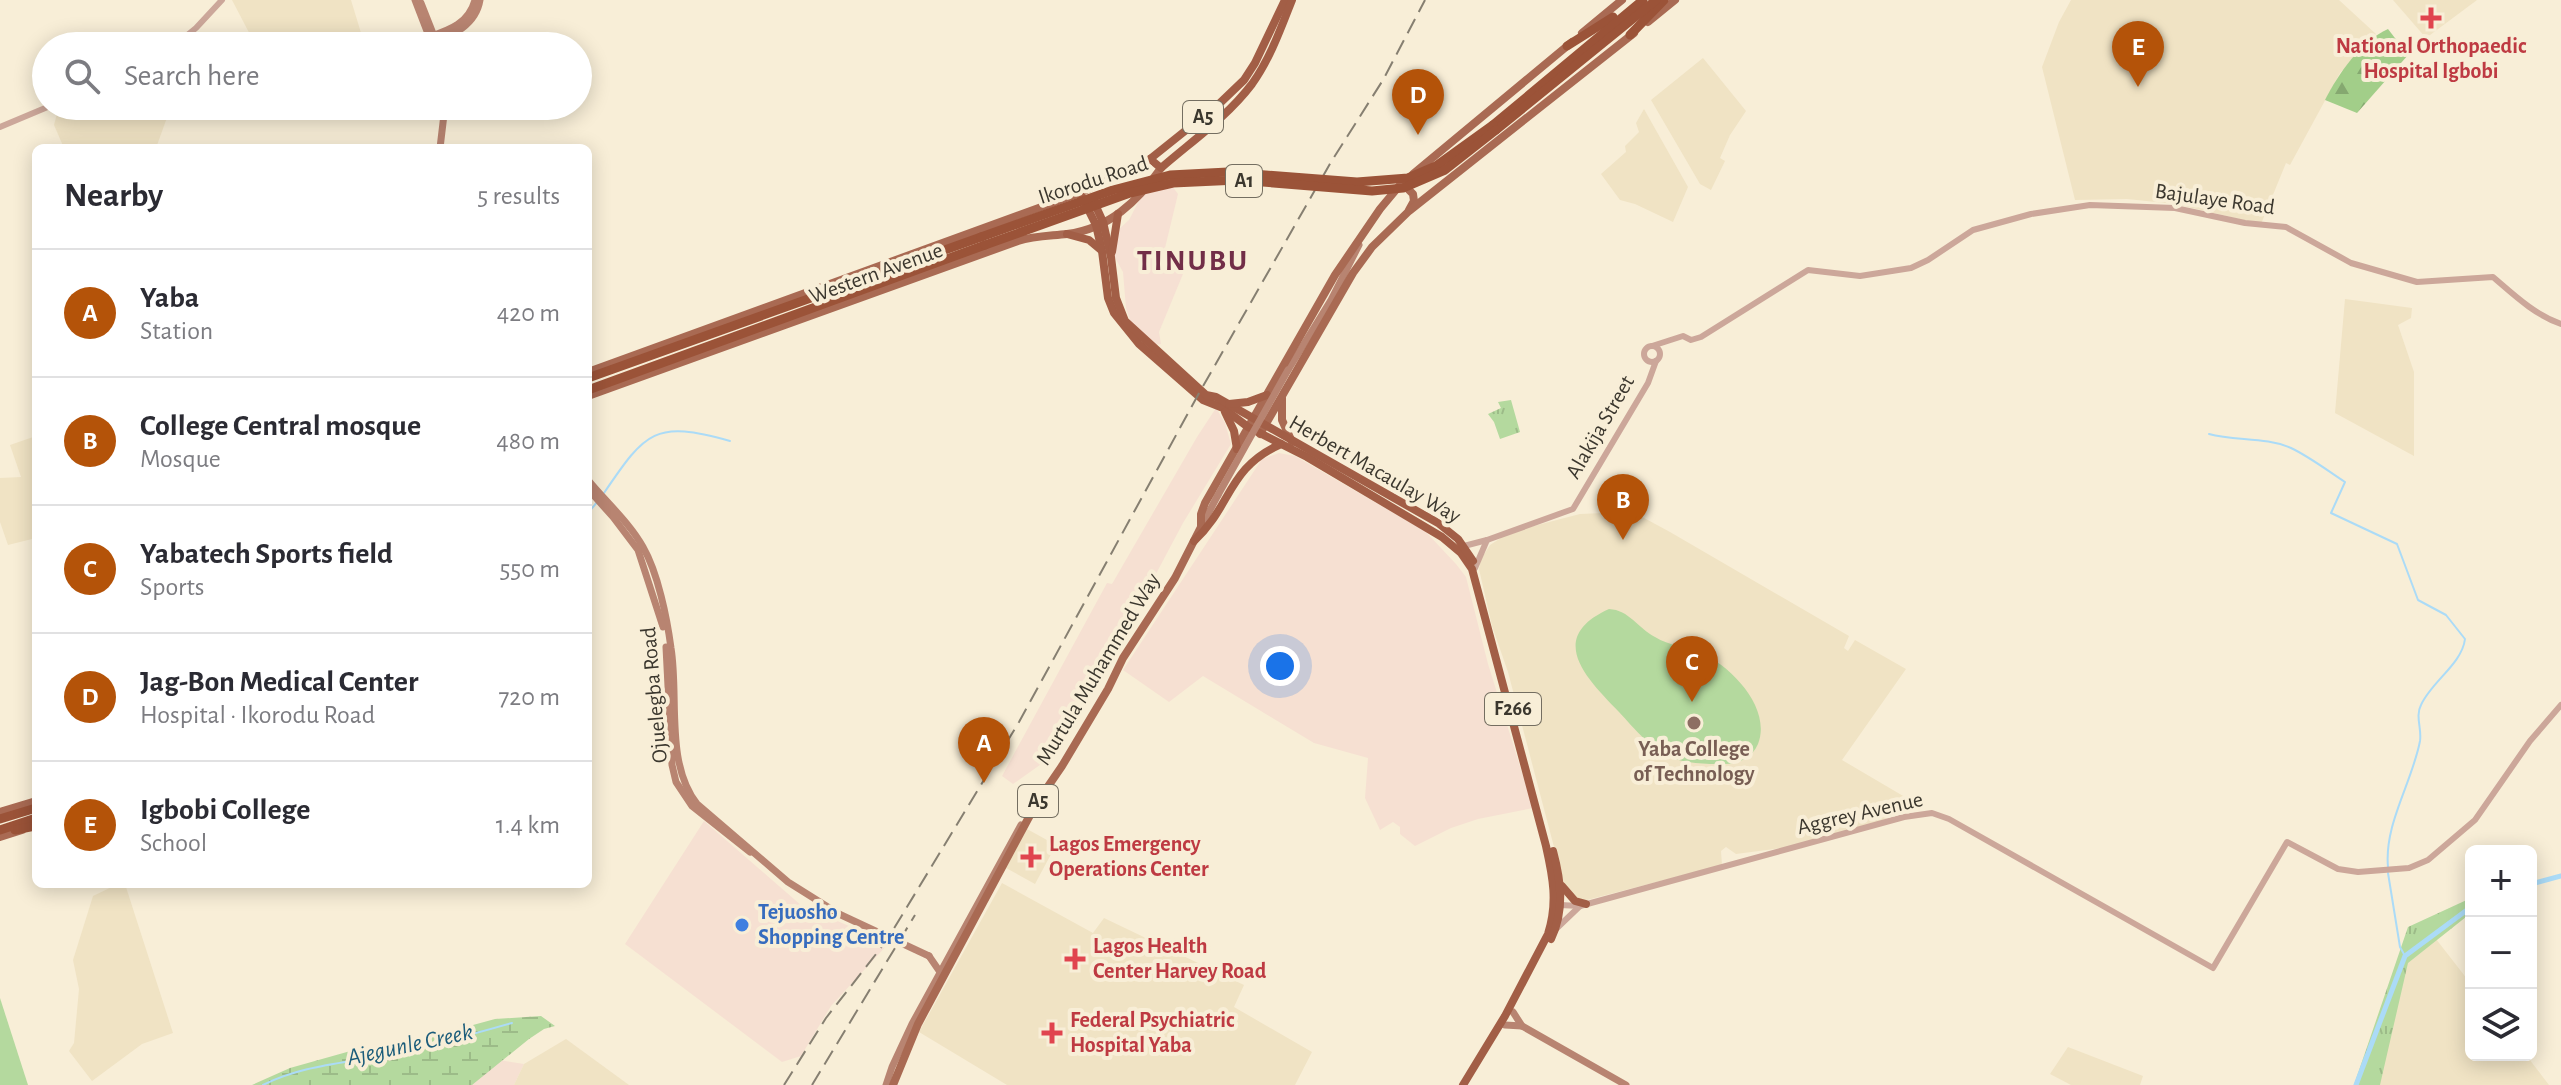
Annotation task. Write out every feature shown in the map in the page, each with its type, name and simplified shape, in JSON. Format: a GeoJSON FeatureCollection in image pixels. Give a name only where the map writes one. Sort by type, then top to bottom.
{"type":"FeatureCollection","features":[{"type":"Feature","properties":{"kind":"highway","name":"A5"},"geometry":{"type":"LineString","coordinates":[[1084,191],[1150,159],[1220,103],[1244,80],[1266,43],[1285,0]]}},
{"type":"Feature","properties":{"kind":"highway","name":"A5"},"geometry":{"type":"LineString","coordinates":[[1161,168],[1228,110],[1251,85],[1265,63],[1292,0]]}},
{"type":"Feature","properties":{"kind":"highway"},"geometry":{"type":"LineString","coordinates":[[1567,46],[1642,0]]}},
{"type":"Feature","properties":{"kind":"highway","name":"Ikorodu Road"},"geometry":{"type":"LineString","coordinates":[[1494,127],[1642,0]]}},
{"type":"Feature","properties":{"kind":"highway","name":"Ikorodu Road"},"geometry":{"type":"LineString","coordinates":[[983,241],[1113,190],[1170,175],[1228,172],[1357,182],[1408,178],[1436,166],[1494,127],[1656,0]]}},
{"type":"Feature","properties":{"kind":"highway"},"geometry":{"type":"LineString","coordinates":[[1630,35],[1664,0]]}},
{"type":"Feature","properties":{"kind":"highway"},"geometry":{"type":"LineString","coordinates":[[1150,159],[1161,168]]}},
{"type":"Feature","properties":{"kind":"highway"},"geometry":{"type":"LineString","coordinates":[[1084,191],[1111,257],[1116,298],[1125,321],[1206,395],[1216,397],[1262,429]]}},
{"type":"Feature","properties":{"kind":"highway"},"geometry":{"type":"LineString","coordinates":[[1111,257],[1118,214]]}},
{"type":"Feature","properties":{"kind":"highway"},"geometry":{"type":"LineString","coordinates":[[1099,224],[1108,298],[1119,324],[1201,399],[1226,406],[1267,395]]}},
{"type":"Feature","properties":{"kind":"highway"},"geometry":{"type":"LineString","coordinates":[[1067,234],[1089,240],[1102,251]]}},
{"type":"Feature","properties":{"kind":"highway","name":"Western Avenue"},"geometry":{"type":"LineString","coordinates":[[592,374],[658,353],[821,290],[885,275],[983,241]]}},
{"type":"Feature","properties":{"kind":"highway"},"geometry":{"type":"LineString","coordinates":[[821,290],[847,280],[885,275]]}},
{"type":"Feature","properties":{"kind":"highway"},"geometry":{"type":"LineString","coordinates":[[840,301],[864,292],[885,275]]}},
{"type":"Feature","properties":{"kind":"highway","name":"Western Avenue"},"geometry":{"type":"LineString","coordinates":[[592,391],[840,301],[885,275]]}},
{"type":"Feature","properties":{"kind":"highway"},"geometry":{"type":"LineString","coordinates":[[1226,406],[1237,449]]}},
{"type":"Feature","properties":{"kind":"highway","name":"Herbert Macaulay Way"},"geometry":{"type":"LineString","coordinates":[[1262,429],[1293,442],[1438,523],[1464,546],[1475,568],[1560,883],[1560,905],[1555,930],[1513,1012],[1466,1085]]}},
{"type":"Feature","properties":{"kind":"highway","name":"Herbert Macaulay Way"},"geometry":{"type":"LineString","coordinates":[[1262,429],[1281,444],[1442,537],[1461,553],[1472,569],[1546,846],[1555,892],[1553,919],[1548,934],[1466,1085]]}},
{"type":"Feature","properties":{"kind":"highway"},"geometry":{"type":"LineString","coordinates":[[1194,541],[1208,526],[1245,467],[1257,456],[1281,444]]}},
{"type":"Feature","properties":{"kind":"highway"},"geometry":{"type":"LineString","coordinates":[[0,819],[32,809]]}},
{"type":"Feature","properties":{"kind":"highway"},"geometry":{"type":"LineString","coordinates":[[0,834],[32,823]]}},
{"type":"Feature","properties":{"kind":"highway"},"geometry":{"type":"LineString","coordinates":[[1560,883],[1571,898],[1583,905]]}},
{"type":"Feature","properties":{"kind":"main road"},"geometry":{"type":"LineString","coordinates":[[417,0],[430,32]]}},
{"type":"Feature","properties":{"kind":"main road"},"geometry":{"type":"LineString","coordinates":[[457,32],[474,18],[478,0]]}},
{"type":"Feature","properties":{"kind":"main road"},"geometry":{"type":"LineString","coordinates":[[1201,527],[1349,254],[1380,209],[1415,172],[1622,0]]}},
{"type":"Feature","properties":{"kind":"main road"},"geometry":{"type":"LineString","coordinates":[[1262,429],[1353,273],[1372,247],[1409,211],[1675,0]]}},
{"type":"Feature","properties":{"kind":"main road"},"geometry":{"type":"LineString","coordinates":[[442,144],[445,120]]}},
{"type":"Feature","properties":{"kind":"main road","name":"Western Avenue"},"geometry":{"type":"LineString","coordinates":[[885,275],[1099,224],[1141,196],[1161,168]]}},
{"type":"Feature","properties":{"kind":"main road"},"geometry":{"type":"LineString","coordinates":[[1415,172],[1413,184],[1420,191],[1435,192]]}},
{"type":"Feature","properties":{"kind":"main road"},"geometry":{"type":"LineString","coordinates":[[1398,187],[1406,185],[1413,194],[1414,201],[1409,211]]}},
{"type":"Feature","properties":{"kind":"main road","name":"Western Avenue"},"geometry":{"type":"LineString","coordinates":[[885,275],[1084,191]]}},
{"type":"Feature","properties":{"kind":"main road","name":"Western Avenue"},"geometry":{"type":"LineString","coordinates":[[592,374],[821,290]]}},
{"type":"Feature","properties":{"kind":"main road"},"geometry":{"type":"LineString","coordinates":[[1250,422],[1327,299]]}},
{"type":"Feature","properties":{"kind":"main road","name":"Western Avenue"},"geometry":{"type":"LineString","coordinates":[[592,392],[840,301]]}},
{"type":"Feature","properties":{"kind":"main road"},"geometry":{"type":"LineString","coordinates":[[1284,392],[1281,411],[1293,442]]}},
{"type":"Feature","properties":{"kind":"main road","name":"A5"},"geometry":{"type":"LineString","coordinates":[[1201,527],[1205,503],[1250,422]]}},
{"type":"Feature","properties":{"kind":"main road","name":"Ojuelegba Road"},"geometry":{"type":"LineString","coordinates":[[592,486],[600,499]]}},
{"type":"Feature","properties":{"kind":"main road","name":"Ojuelegba Road"},"geometry":{"type":"LineString","coordinates":[[592,492],[643,547],[660,597],[672,649],[678,764],[683,783],[697,804],[788,882],[839,914],[929,956]]}},
{"type":"Feature","properties":{"kind":"main road","name":"Murtula Muhammed Way"},"geometry":{"type":"LineString","coordinates":[[893,1085],[918,1024],[1036,804],[1175,578],[1201,527]]}},
{"type":"Feature","properties":{"kind":"main road"},"geometry":{"type":"LineString","coordinates":[[0,812],[32,802]]}},
{"type":"Feature","properties":{"kind":"main road"},"geometry":{"type":"LineString","coordinates":[[886,1085],[900,1049],[940,972],[1013,838],[1036,804]]}},
{"type":"Feature","properties":{"kind":"main road"},"geometry":{"type":"LineString","coordinates":[[929,956],[948,958]]}},
{"type":"Feature","properties":{"kind":"main road"},"geometry":{"type":"LineString","coordinates":[[929,956],[940,972]]}},
{"type":"Feature","properties":{"kind":"main road"},"geometry":{"type":"LineString","coordinates":[[1513,1012],[1522,1026]]}},
{"type":"Feature","properties":{"kind":"main road"},"geometry":{"type":"LineString","coordinates":[[1505,1025],[1522,1026],[1626,1085]]}},
{"type":"Feature","properties":{"kind":"street"},"geometry":{"type":"LineString","coordinates":[[191,32],[222,0]]}},
{"type":"Feature","properties":{"kind":"street"},"geometry":{"type":"LineString","coordinates":[[0,127],[32,114]]}},
{"type":"Feature","properties":{"kind":"street","name":"Bajulaye Road"},"geometry":{"type":"LineString","coordinates":[[1652,346],[1683,336],[1691,340],[1701,337],[1808,270],[1860,276],[1911,268],[1957,239],[1985,226],[2031,214],[2090,205],[2175,208],[2245,223],[2286,227],[2351,263],[2417,282],[2493,277],[2522,302],[2561,324]]}},
{"type":"Feature","properties":{"kind":"street","name":"Alakija Street"},"geometry":{"type":"LineString","coordinates":[[1487,540],[1573,509],[1648,383],[1658,358],[1673,338]]}},
{"type":"Feature","properties":{"kind":"street"},"geometry":{"type":"LineString","coordinates":[[1645,359],[1658,358],[1656,347],[1645,349],[1645,359],[1648,383]]}},
{"type":"Feature","properties":{"kind":"street"},"geometry":{"type":"LineString","coordinates":[[1464,546],[1487,540]]}},
{"type":"Feature","properties":{"kind":"street"},"geometry":{"type":"LineString","coordinates":[[1475,568],[1487,540]]}},
{"type":"Feature","properties":{"kind":"street","name":"Aggrey Avenue"},"geometry":{"type":"LineString","coordinates":[[1583,905],[1837,834],[1932,813],[1949,819],[2213,968],[2287,842],[2338,869],[2358,872],[2409,868],[2428,860],[2475,820],[2530,741],[2561,705]]}},
{"type":"Feature","properties":{"kind":"street"},"geometry":{"type":"LineString","coordinates":[[1560,905],[1583,905]]}},
{"type":"Feature","properties":{"kind":"street"},"geometry":{"type":"LineString","coordinates":[[1555,930],[1583,905]]}},
{"type":"Feature","properties":{"kind":"shaded area"},"geometry":{"type":"Polygon","coordinates":[[[232,0],[351,0],[361,32],[249,32],[232,0]]]}},
{"type":"Feature","properties":{"kind":"shaded area"},"geometry":{"type":"Polygon","coordinates":[[[2071,0],[2339,0],[2376,34],[2340,73],[2290,165],[2286,163],[2261,224],[2175,204],[2127,199],[2075,200],[2042,67],[2071,0]]]}},
{"type":"Feature","properties":{"kind":"shaded area","name":"National Orthopaedic Hospital Igbobi"},"geometry":{"type":"Polygon","coordinates":[[[2393,0],[2477,0],[2426,38],[2393,0]]]}},
{"type":"Feature","properties":{"kind":"shaded area"},"geometry":{"type":"Polygon","coordinates":[[[1703,58],[1746,111],[1730,135],[1720,158],[1725,161],[1711,190],[1700,184],[1651,100],[1703,58]]]}},
{"type":"Feature","properties":{"kind":"shaded area"},"geometry":{"type":"Polygon","coordinates":[[[1644,109],[1688,187],[1673,222],[1620,200],[1601,174],[1626,152],[1625,146],[1639,132],[1636,123],[1644,109]]]}},
{"type":"Feature","properties":{"kind":"shaded area"},"geometry":{"type":"Polygon","coordinates":[[[55,120],[166,120],[157,144],[62,144],[54,125],[55,120]]]}},
{"type":"Feature","properties":{"kind":"shaded area"},"geometry":{"type":"Polygon","coordinates":[[[1172,186],[1178,194],[1165,248],[1190,257],[1159,332],[1161,344],[1155,345],[1133,329],[1126,308],[1123,272],[1106,241],[1129,220],[1144,191],[1172,186]]]}},
{"type":"Feature","properties":{"kind":"shaded area"},"geometry":{"type":"Polygon","coordinates":[[[2345,299],[2412,308],[2411,318],[2398,325],[2414,372],[2414,456],[2335,413],[2345,299]]]}},
{"type":"Feature","properties":{"kind":"shaded area"},"geometry":{"type":"Polygon","coordinates":[[[1216,408],[1225,423],[1231,444],[1183,523],[1054,755],[1013,784],[1002,776],[1107,583],[1112,584],[1216,408]]]}},
{"type":"Feature","properties":{"kind":"shaded area"},"geometry":{"type":"Polygon","coordinates":[[[32,437],[32,539],[8,545],[0,522],[0,478],[21,477],[10,445],[32,437]]]}},
{"type":"Feature","properties":{"kind":"shaded area"},"geometry":{"type":"Polygon","coordinates":[[[1279,453],[1295,456],[1425,531],[1466,577],[1488,664],[1533,808],[1478,819],[1415,846],[1400,834],[1400,827],[1393,822],[1380,830],[1365,798],[1368,758],[1314,743],[1203,676],[1169,702],[1123,670],[1262,459],[1279,453]]]}},
{"type":"Feature","properties":{"kind":"shaded area","name":"Yaba College of Technology"},"geometry":{"type":"Polygon","coordinates":[[[1605,505],[1622,506],[1670,532],[1849,636],[1844,648],[1848,651],[1855,640],[1906,669],[1842,760],[1910,800],[1905,808],[1880,822],[1782,848],[1736,854],[1726,847],[1721,851],[1722,865],[1587,900],[1580,901],[1564,885],[1479,569],[1490,545],[1510,532],[1580,514],[1603,513],[1605,505]]]}},
{"type":"Feature","properties":{"kind":"shaded area","name":"Tejuosho Shopping Centre"},"geometry":{"type":"Polygon","coordinates":[[[704,821],[802,906],[889,943],[831,1006],[801,1056],[782,1062],[625,944],[704,821]]]}},
{"type":"Feature","properties":{"kind":"shaded area","name":"Lagos Emergency Operations Center"},"geometry":{"type":"Polygon","coordinates":[[[1027,829],[1056,845],[1035,884],[1006,868],[1027,829]]]}},
{"type":"Feature","properties":{"kind":"shaded area","name":"Lagos Health Center Harvey Road"},"geometry":{"type":"Polygon","coordinates":[[[1002,883],[1093,933],[1104,918],[1244,985],[1234,1007],[1312,1052],[1295,1085],[1007,1085],[919,1032],[1002,883]]]}},
{"type":"Feature","properties":{"kind":"shaded area"},"geometry":{"type":"Polygon","coordinates":[[[110,888],[126,888],[173,1033],[142,1044],[92,1081],[69,1051],[74,1043],[79,989],[73,960],[93,896],[110,888]]]}},
{"type":"Feature","properties":{"kind":"shaded area"},"geometry":{"type":"Polygon","coordinates":[[[2436,939],[2465,976],[2465,1061],[2531,1061],[2549,1085],[2370,1085],[2407,959],[2436,939]]]}},
{"type":"Feature","properties":{"kind":"shaded area"},"geometry":{"type":"Polygon","coordinates":[[[566,1039],[629,1085],[514,1085],[524,1064],[566,1039]]]}},
{"type":"Feature","properties":{"kind":"shaded area"},"geometry":{"type":"Polygon","coordinates":[[[2068,1047],[2143,1076],[2140,1085],[2071,1085],[2050,1074],[2068,1047]]]}},
{"type":"Feature","properties":{"kind":"shaded area"},"geometry":{"type":"Polygon","coordinates":[[[454,1053],[524,1064],[514,1085],[316,1085],[454,1053]]]}},
{"type":"Feature","properties":{"kind":"green space"},"geometry":{"type":"Polygon","coordinates":[[[2388,29],[2408,55],[2357,113],[2325,100],[2351,59],[2378,34],[2388,29]]]}},
{"type":"Feature","properties":{"kind":"green space"},"geometry":{"type":"Polygon","coordinates":[[[1511,400],[1520,432],[1500,439],[1488,414],[1501,408],[1498,402],[1511,400]]]}},
{"type":"Feature","properties":{"kind":"green space"},"geometry":{"type":"Polygon","coordinates":[[[1609,609],[1622,613],[1660,640],[1713,659],[1736,678],[1754,703],[1759,716],[1761,730],[1755,750],[1741,761],[1707,764],[1675,759],[1651,745],[1595,686],[1578,659],[1576,646],[1579,633],[1590,620],[1609,609]]]}},
{"type":"Feature","properties":{"kind":"green space"},"geometry":{"type":"Polygon","coordinates":[[[2465,901],[2465,918],[2408,963],[2380,1085],[2354,1085],[2408,927],[2465,901]]]}},
{"type":"Feature","properties":{"kind":"green space"},"geometry":{"type":"Polygon","coordinates":[[[0,998],[28,1085],[0,1085],[0,998]]]}},
{"type":"Feature","properties":{"kind":"green space"},"geometry":{"type":"Polygon","coordinates":[[[541,1016],[555,1026],[529,1039],[472,1085],[252,1085],[290,1068],[354,1050],[429,1037],[495,1019],[541,1016]]]}},
{"type":"Feature","properties":{"kind":"waterway"},"geometry":{"type":"LineString","coordinates":[[604,493],[631,456],[655,436],[685,432],[730,441]]}},
{"type":"Feature","properties":{"kind":"waterway"},"geometry":{"type":"LineString","coordinates":[[2209,434],[2291,448],[2345,482],[2331,513],[2397,544],[2418,600],[2446,615],[2465,639],[2458,657],[2419,709],[2420,741],[2394,819],[2388,867]]}},
{"type":"Feature","properties":{"kind":"waterway"},"geometry":{"type":"LineString","coordinates":[[592,508],[598,501]]}},
{"type":"Feature","properties":{"kind":"waterway"},"geometry":{"type":"LineString","coordinates":[[2388,873],[2400,947],[2405,956]]}},
{"type":"Feature","properties":{"kind":"waterway"},"geometry":{"type":"LineString","coordinates":[[2537,882],[2561,876]]}},
{"type":"Feature","properties":{"kind":"waterway"},"geometry":{"type":"LineString","coordinates":[[2356,1085],[2405,956],[2465,911]]}},
{"type":"Feature","properties":{"kind":"waterway","name":"Ajegunle Creek"},"geometry":{"type":"LineString","coordinates":[[263,1085],[304,1070],[410,1050],[512,1023]]}},
{"type":"Feature","properties":{"kind":"railway"},"geometry":{"type":"LineString","coordinates":[[784,1085],[826,1018],[887,940],[1019,722],[1198,395],[1331,162],[1383,80],[1425,0]]}},
{"type":"Feature","properties":{"kind":"railway"},"geometry":{"type":"LineString","coordinates":[[812,1085],[915,915]]}},
{"type":"Feature","properties":{"kind":"place","name":"National Orthopaedic Hospital Igbobi"},"geometry":{"type":"Point","coordinates":[2431,18]}},
{"type":"Feature","properties":{"kind":"place","name":"Igbobi College"},"geometry":{"type":"Point","coordinates":[2138,87]}},
{"type":"Feature","properties":{"kind":"place","name":"Jag-Bon Medical Center"},"geometry":{"type":"Point","coordinates":[1418,135]}},
{"type":"Feature","properties":{"kind":"place","name":"College Central mosque"},"geometry":{"type":"Point","coordinates":[1623,540]}},
{"type":"Feature","properties":{"kind":"place","name":"Yabatech Sports field"},"geometry":{"type":"Point","coordinates":[1692,702]}},
{"type":"Feature","properties":{"kind":"place","name":"Yaba College of Technology"},"geometry":{"type":"Point","coordinates":[1694,723]}},
{"type":"Feature","properties":{"kind":"place","name":"Yaba"},"geometry":{"type":"Point","coordinates":[984,783]}},
{"type":"Feature","properties":{"kind":"place","name":"Lagos Emergency Operations Center"},"geometry":{"type":"Point","coordinates":[1031,857]}},
{"type":"Feature","properties":{"kind":"place","name":"Tejuosho Shopping Centre"},"geometry":{"type":"Point","coordinates":[742,925]}},
{"type":"Feature","properties":{"kind":"place","name":"Lagos Health Center Harvey Road"},"geometry":{"type":"Point","coordinates":[1075,959]}},
{"type":"Feature","properties":{"kind":"place","name":"Federal Psychiatric Hospital Yaba"},"geometry":{"type":"Point","coordinates":[1052,1033]}},
{"type":"Feature","properties":{"kind":"district","name":"TINUBU"},"geometry":{"type":"Point","coordinates":[1193,261]}}]}
